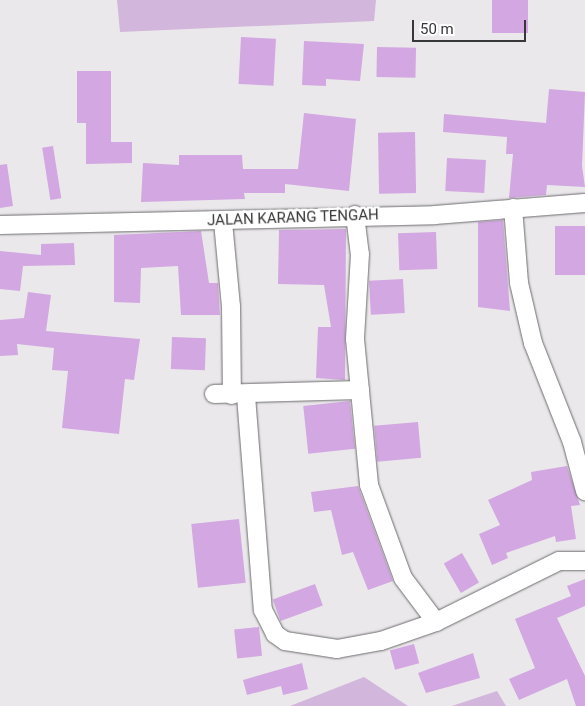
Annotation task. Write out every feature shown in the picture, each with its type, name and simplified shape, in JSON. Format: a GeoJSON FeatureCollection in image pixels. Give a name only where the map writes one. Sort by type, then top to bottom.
{"type":"FeatureCollection","features":[{"type":"Feature","properties":{"kind":"street","name":"JALAN KARANG TENGAH"},"geometry":{"type":"LineString","coordinates":[[0,225],[223,222],[585,204]]}},
{"type":"Feature","properties":{"kind":"street"},"geometry":{"type":"LineString","coordinates":[[512,208],[519,282],[533,343],[572,442],[585,491]]}},
{"type":"Feature","properties":{"kind":"street"},"geometry":{"type":"LineString","coordinates":[[355,215],[360,254],[355,326],[362,444],[375,510],[403,578],[436,622]]}},
{"type":"Feature","properties":{"kind":"street"},"geometry":{"type":"LineString","coordinates":[[223,222],[239,395],[260,584],[265,619],[275,634],[299,646],[337,649],[381,642],[436,622],[559,561],[585,561]]}},
{"type":"Feature","properties":{"kind":"street"},"geometry":{"type":"LineString","coordinates":[[214,394],[239,395],[360,390]]}},
{"type":"Feature","properties":{"kind":"shaded area"},"geometry":{"type":"Polygon","coordinates":[[[117,0],[376,0],[374,21],[120,32],[117,0]]]}},
{"type":"Feature","properties":{"kind":"shaded area"},"geometry":{"type":"Polygon","coordinates":[[[364,677],[408,706],[290,706],[364,677]]]}},
{"type":"Feature","properties":{"kind":"shaded area"},"geometry":{"type":"Polygon","coordinates":[[[497,691],[506,706],[452,706],[497,691]]]}},
{"type":"Feature","properties":{"kind":"building"},"geometry":{"type":"Polygon","coordinates":[[[492,0],[528,0],[528,33],[492,33],[492,0]]]}},
{"type":"Feature","properties":{"kind":"building"},"geometry":{"type":"Polygon","coordinates":[[[241,37],[276,39],[273,86],[239,84],[241,37]]]}},
{"type":"Feature","properties":{"kind":"building"},"geometry":{"type":"Polygon","coordinates":[[[304,41],[364,44],[360,81],[326,79],[326,86],[302,85],[304,41]]]}},
{"type":"Feature","properties":{"kind":"building"},"geometry":{"type":"Polygon","coordinates":[[[377,47],[416,48],[415,78],[376,77],[377,47]]]}},
{"type":"Feature","properties":{"kind":"building"},"geometry":{"type":"Polygon","coordinates":[[[77,71],[111,71],[111,142],[132,142],[132,163],[86,164],[86,123],[77,123],[77,71]]]}},
{"type":"Feature","properties":{"kind":"building"},"geometry":{"type":"Polygon","coordinates":[[[549,89],[585,92],[582,166],[585,187],[547,185],[546,195],[509,198],[513,154],[506,154],[507,137],[443,132],[444,114],[546,123],[549,89]]]}},
{"type":"Feature","properties":{"kind":"building"},"geometry":{"type":"Polygon","coordinates":[[[304,113],[356,119],[349,191],[285,184],[285,193],[244,193],[245,199],[141,202],[143,163],[179,165],[179,155],[242,155],[243,169],[298,169],[304,113]]]}},
{"type":"Feature","properties":{"kind":"building"},"geometry":{"type":"Polygon","coordinates":[[[415,132],[416,193],[379,194],[378,133],[415,132]]]}},
{"type":"Feature","properties":{"kind":"building"},"geometry":{"type":"Polygon","coordinates":[[[53,146],[61,198],[50,200],[42,148],[53,146]]]}},
{"type":"Feature","properties":{"kind":"building"},"geometry":{"type":"Polygon","coordinates":[[[447,158],[486,160],[484,193],[445,191],[447,158]]]}},
{"type":"Feature","properties":{"kind":"building"},"geometry":{"type":"Polygon","coordinates":[[[7,164],[13,206],[0,208],[0,165],[7,164]]]}},
{"type":"Feature","properties":{"kind":"building"},"geometry":{"type":"Polygon","coordinates":[[[503,220],[510,311],[478,307],[478,222],[503,220]]]}},
{"type":"Feature","properties":{"kind":"building"},"geometry":{"type":"Polygon","coordinates":[[[555,226],[585,226],[585,275],[555,275],[555,226]]]}},
{"type":"Feature","properties":{"kind":"building"},"geometry":{"type":"Polygon","coordinates":[[[346,229],[345,380],[316,378],[318,327],[331,327],[324,285],[278,284],[279,230],[346,229]]]}},
{"type":"Feature","properties":{"kind":"building"},"geometry":{"type":"Polygon","coordinates":[[[201,231],[209,283],[218,283],[220,315],[181,315],[178,266],[141,268],[140,303],[114,302],[114,235],[201,231]]]}},
{"type":"Feature","properties":{"kind":"building"},"geometry":{"type":"Polygon","coordinates":[[[436,232],[437,269],[399,270],[398,233],[436,232]]]}},
{"type":"Feature","properties":{"kind":"building"},"geometry":{"type":"Polygon","coordinates":[[[74,243],[75,265],[23,266],[20,291],[0,289],[0,251],[41,255],[41,244],[74,243]]]}},
{"type":"Feature","properties":{"kind":"building"},"geometry":{"type":"Polygon","coordinates":[[[403,279],[405,313],[371,315],[369,281],[403,279]]]}},
{"type":"Feature","properties":{"kind":"building"},"geometry":{"type":"Polygon","coordinates":[[[28,292],[51,295],[46,331],[140,339],[134,380],[125,379],[119,434],[62,428],[68,371],[52,370],[54,348],[17,344],[18,355],[0,356],[0,320],[24,318],[28,292]]]}},
{"type":"Feature","properties":{"kind":"building"},"geometry":{"type":"Polygon","coordinates":[[[172,337],[206,338],[205,370],[171,369],[172,337]]]}},
{"type":"Feature","properties":{"kind":"building"},"geometry":{"type":"Polygon","coordinates":[[[350,401],[355,449],[308,454],[303,406],[350,401]]]}},
{"type":"Feature","properties":{"kind":"building"},"geometry":{"type":"Polygon","coordinates":[[[418,422],[421,458],[377,462],[374,426],[418,422]]]}},
{"type":"Feature","properties":{"kind":"building"},"geometry":{"type":"Polygon","coordinates":[[[567,466],[580,505],[571,506],[576,539],[556,542],[555,536],[506,553],[508,558],[492,565],[479,534],[500,525],[488,500],[532,480],[531,472],[567,466]]]}},
{"type":"Feature","properties":{"kind":"building"},"geometry":{"type":"Polygon","coordinates":[[[358,486],[393,581],[368,590],[353,552],[342,555],[331,510],[314,512],[311,492],[358,486]]]}},
{"type":"Feature","properties":{"kind":"building"},"geometry":{"type":"Polygon","coordinates":[[[239,519],[246,583],[198,588],[191,524],[239,519]]]}},
{"type":"Feature","properties":{"kind":"building"},"geometry":{"type":"Polygon","coordinates":[[[462,553],[479,582],[461,593],[444,564],[462,553]]]}},
{"type":"Feature","properties":{"kind":"building"},"geometry":{"type":"Polygon","coordinates":[[[585,579],[585,606],[557,618],[585,676],[585,706],[576,706],[567,679],[519,700],[509,679],[535,668],[515,619],[571,596],[567,586],[585,579]]]}},
{"type":"Feature","properties":{"kind":"building"},"geometry":{"type":"Polygon","coordinates":[[[315,584],[323,606],[281,621],[273,599],[315,584]]]}},
{"type":"Feature","properties":{"kind":"building"},"geometry":{"type":"Polygon","coordinates":[[[259,627],[262,656],[237,658],[234,630],[259,627]]]}},
{"type":"Feature","properties":{"kind":"building"},"geometry":{"type":"Polygon","coordinates":[[[414,644],[419,663],[395,670],[390,650],[414,644]]]}},
{"type":"Feature","properties":{"kind":"building"},"geometry":{"type":"Polygon","coordinates":[[[473,653],[480,678],[426,693],[418,673],[473,653]]]}},
{"type":"Feature","properties":{"kind":"building"},"geometry":{"type":"Polygon","coordinates":[[[302,663],[308,689],[283,695],[281,686],[247,695],[243,680],[302,663]]]}}]}
